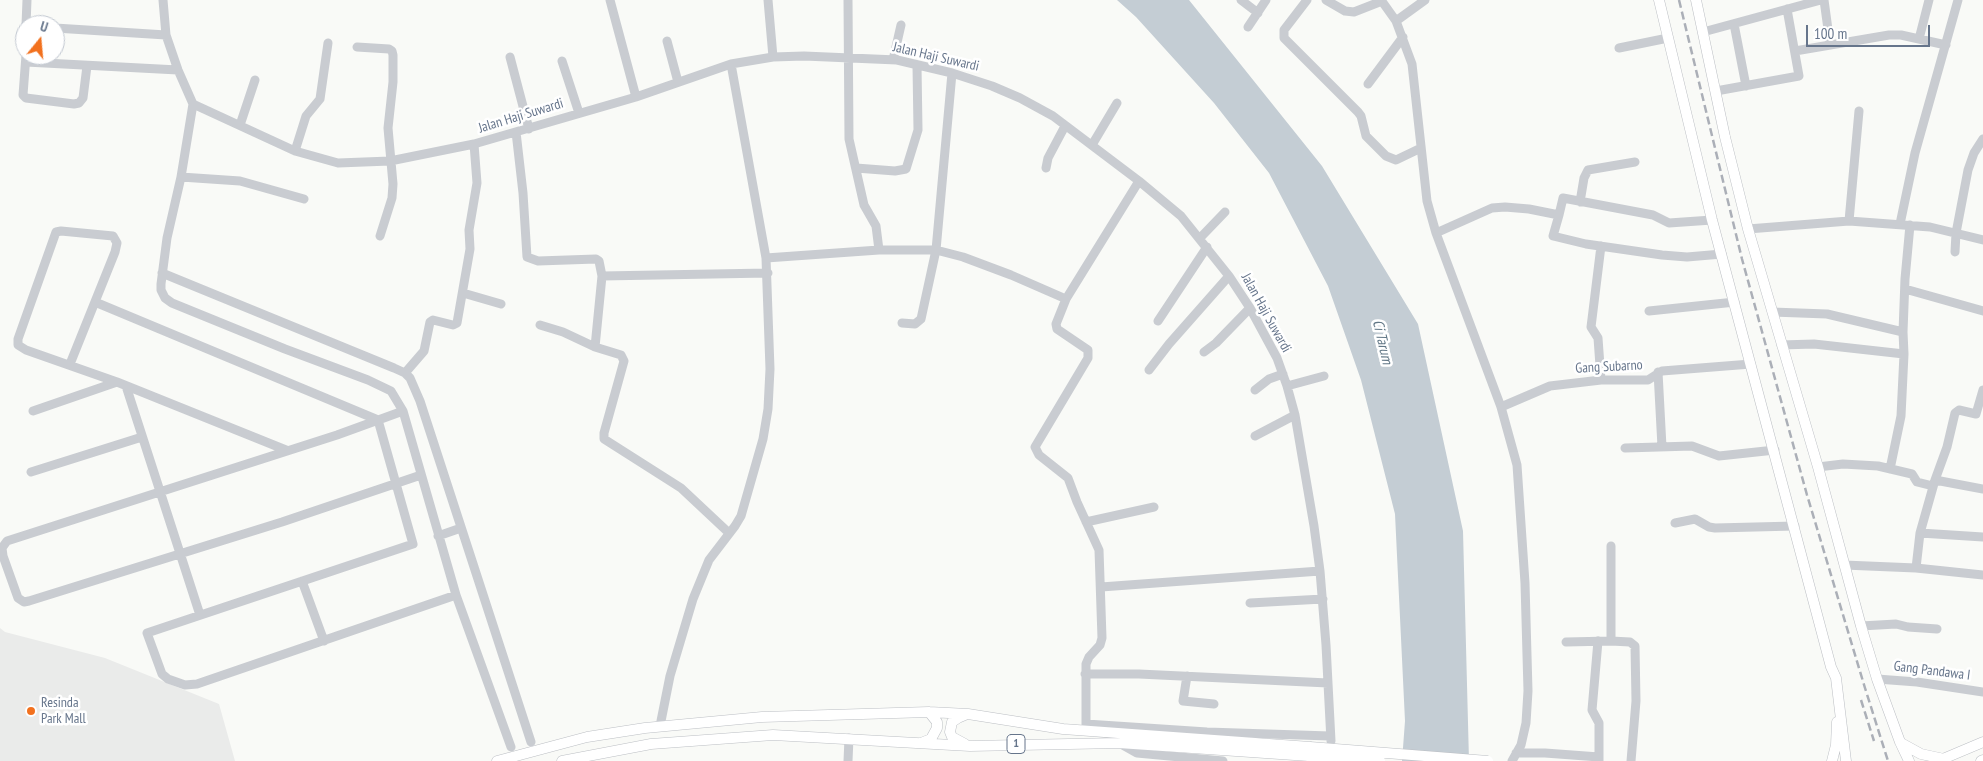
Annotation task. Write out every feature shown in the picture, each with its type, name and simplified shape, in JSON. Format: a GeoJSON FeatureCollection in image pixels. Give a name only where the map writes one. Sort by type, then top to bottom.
{"type":"FeatureCollection","features":[{"type":"Feature","properties":{"kind":"main road"},"geometry":{"type":"LineString","coordinates":[[1659,0],[1712,220],[1775,450],[1831,667],[1831,680],[1846,761]]}},
{"type":"Feature","properties":{"kind":"main road"},"geometry":{"type":"LineString","coordinates":[[1696,0],[1748,229],[1818,467],[1877,679],[1909,761]]}},
{"type":"Feature","properties":{"kind":"main road"},"geometry":{"type":"LineString","coordinates":[[920,743],[931,738],[937,728],[937,722],[928,712]]}},
{"type":"Feature","properties":{"kind":"main road","name":"1"},"geometry":{"type":"LineString","coordinates":[[497,761],[587,737],[645,728],[762,717],[928,712],[968,714],[1048,727],[1086,727],[1380,761]]}},
{"type":"Feature","properties":{"kind":"main road"},"geometry":{"type":"LineString","coordinates":[[968,714],[952,722],[950,732],[952,737],[970,746]]}},
{"type":"Feature","properties":{"kind":"main road"},"geometry":{"type":"LineString","coordinates":[[1832,761],[1839,718]]}},
{"type":"Feature","properties":{"kind":"main road","name":"1"},"geometry":{"type":"LineString","coordinates":[[562,761],[620,749],[672,742],[773,735],[970,746],[1119,743],[1488,761]]}},
{"type":"Feature","properties":{"kind":"main road"},"geometry":{"type":"LineString","coordinates":[[1900,742],[1921,754],[1944,760],[1983,747]]}},
{"type":"Feature","properties":{"kind":"main road"},"geometry":{"type":"LineString","coordinates":[[1944,760],[1983,742]]}},
{"type":"Feature","properties":{"kind":"street"},"geometry":{"type":"LineString","coordinates":[[26,0],[26,15]]}},
{"type":"Feature","properties":{"kind":"street"},"geometry":{"type":"LineString","coordinates":[[163,0],[166,35],[178,70],[193,104],[181,177],[167,238],[161,290],[164,298],[172,303],[383,386],[391,391],[403,411],[456,595],[511,747]]}},
{"type":"Feature","properties":{"kind":"street"},"geometry":{"type":"LineString","coordinates":[[610,0],[636,97]]}},
{"type":"Feature","properties":{"kind":"street"},"geometry":{"type":"LineString","coordinates":[[768,0],[773,57]]}},
{"type":"Feature","properties":{"kind":"street"},"geometry":{"type":"LineString","coordinates":[[848,0],[849,139],[864,205],[876,226],[879,250]]}},
{"type":"Feature","properties":{"kind":"street"},"geometry":{"type":"LineString","coordinates":[[1241,0],[1258,13]]}},
{"type":"Feature","properties":{"kind":"street"},"geometry":{"type":"LineString","coordinates":[[1248,27],[1266,0]]}},
{"type":"Feature","properties":{"kind":"street"},"geometry":{"type":"LineString","coordinates":[[1307,0],[1284,30],[1284,38],[1358,112],[1361,116],[1366,136],[1386,156],[1396,160],[1421,148]]}},
{"type":"Feature","properties":{"kind":"street"},"geometry":{"type":"LineString","coordinates":[[1326,0],[1345,11],[1354,12],[1381,1],[1396,21],[1414,76],[1427,201],[1436,233],[1501,407],[1517,465],[1520,490],[1528,657],[1527,709],[1517,753],[1599,759],[1599,723],[1592,710],[1598,641]]}},
{"type":"Feature","properties":{"kind":"street"},"geometry":{"type":"LineString","coordinates":[[1396,21],[1425,0]]}},
{"type":"Feature","properties":{"kind":"street"},"geometry":{"type":"LineString","coordinates":[[1703,32],[1823,0],[1830,44]]}},
{"type":"Feature","properties":{"kind":"street"},"geometry":{"type":"LineString","coordinates":[[1919,39],[1930,0]]}},
{"type":"Feature","properties":{"kind":"street"},"geometry":{"type":"LineString","coordinates":[[1890,469],[1901,416],[1904,354],[1905,224],[1915,153],[1958,0]]}},
{"type":"Feature","properties":{"kind":"street"},"geometry":{"type":"LineString","coordinates":[[1716,90],[1799,76],[1787,9]]}},
{"type":"Feature","properties":{"kind":"street"},"geometry":{"type":"LineString","coordinates":[[1734,24],[1746,86]]}},
{"type":"Feature","properties":{"kind":"street"},"geometry":{"type":"LineString","coordinates":[[894,60],[901,25]]}},
{"type":"Feature","properties":{"kind":"street"},"geometry":{"type":"LineString","coordinates":[[65,29],[166,35]]}},
{"type":"Feature","properties":{"kind":"street"},"geometry":{"type":"LineString","coordinates":[[1795,51],[1889,35],[1901,35],[1946,45]]}},
{"type":"Feature","properties":{"kind":"street"},"geometry":{"type":"LineString","coordinates":[[1368,84],[1402,37]]}},
{"type":"Feature","properties":{"kind":"street"},"geometry":{"type":"LineString","coordinates":[[1619,48],[1668,38]]}},
{"type":"Feature","properties":{"kind":"street"},"geometry":{"type":"LineString","coordinates":[[668,41],[678,82]]}},
{"type":"Feature","properties":{"kind":"street"},"geometry":{"type":"LineString","coordinates":[[296,151],[306,116],[320,99],[328,43]]}},
{"type":"Feature","properties":{"kind":"street"},"geometry":{"type":"LineString","coordinates":[[357,47],[388,49],[392,51],[393,82],[388,128],[393,184],[392,198],[380,236]]}},
{"type":"Feature","properties":{"kind":"street"},"geometry":{"type":"LineString","coordinates":[[510,57],[528,129]]}},
{"type":"Feature","properties":{"kind":"street","name":"Jalan Haji Suwardi"},"geometry":{"type":"LineString","coordinates":[[193,104],[296,151],[338,163],[390,162],[474,144],[636,97],[731,64],[773,57],[894,60],[952,72],[1020,98],[1053,116],[1139,181],[1181,216],[1229,276],[1268,340],[1287,386],[1295,415],[1308,485],[1323,599],[1330,738],[1086,727]]}},
{"type":"Feature","properties":{"kind":"street"},"geometry":{"type":"LineString","coordinates":[[562,61],[579,113]]}},
{"type":"Feature","properties":{"kind":"street"},"geometry":{"type":"LineString","coordinates":[[65,63],[87,66],[178,70]]}},
{"type":"Feature","properties":{"kind":"street"},"geometry":{"type":"LineString","coordinates":[[661,721],[670,676],[702,575],[708,560],[741,516],[766,422],[770,370],[768,274],[731,64]]}},
{"type":"Feature","properties":{"kind":"street"},"geometry":{"type":"LineString","coordinates":[[26,65],[24,97],[74,104],[79,103],[83,98],[87,66]]}},
{"type":"Feature","properties":{"kind":"street"},"geometry":{"type":"LineString","coordinates":[[856,168],[895,171],[906,169],[918,130],[917,66]]}},
{"type":"Feature","properties":{"kind":"street"},"geometry":{"type":"LineString","coordinates":[[902,323],[915,324],[921,318],[936,250],[952,72]]}},
{"type":"Feature","properties":{"kind":"street"},"geometry":{"type":"LineString","coordinates":[[240,124],[256,80]]}},
{"type":"Feature","properties":{"kind":"street"},"geometry":{"type":"LineString","coordinates":[[1092,146],[1117,103]]}},
{"type":"Feature","properties":{"kind":"street"},"geometry":{"type":"LineString","coordinates":[[1849,221],[1859,111]]}},
{"type":"Feature","properties":{"kind":"street"},"geometry":{"type":"LineString","coordinates":[[1046,168],[1048,158],[1065,126]]}},
{"type":"Feature","properties":{"kind":"street"},"geometry":{"type":"LineString","coordinates":[[516,132],[523,193],[527,257],[538,261],[596,259],[599,261],[602,276],[595,347]]}},
{"type":"Feature","properties":{"kind":"street"},"geometry":{"type":"LineString","coordinates":[[1955,252],[1956,233],[1968,170],[1974,153],[1983,139]]}},
{"type":"Feature","properties":{"kind":"street"},"geometry":{"type":"LineString","coordinates":[[404,372],[424,351],[430,322],[433,320],[452,325],[457,323],[470,249],[469,230],[477,183],[474,144]]}},
{"type":"Feature","properties":{"kind":"street"},"geometry":{"type":"LineString","coordinates":[[1580,202],[1585,174],[1588,170],[1635,162]]}},
{"type":"Feature","properties":{"kind":"street"},"geometry":{"type":"LineString","coordinates":[[181,177],[240,180],[304,199]]}},
{"type":"Feature","properties":{"kind":"street"},"geometry":{"type":"LineString","coordinates":[[1086,727],[1085,674],[1087,660],[1101,642],[1099,550],[1068,478],[1039,455],[1035,447],[1088,358],[1088,350],[1057,329],[1056,324],[1066,299],[1139,181]]}},
{"type":"Feature","properties":{"kind":"street"},"geometry":{"type":"LineString","coordinates":[[1712,220],[1669,223],[1653,215],[1563,198],[1553,236],[1662,256],[1687,257],[1722,254]]}},
{"type":"Feature","properties":{"kind":"street"},"geometry":{"type":"LineString","coordinates":[[1436,233],[1492,208],[1529,209],[1559,215]]}},
{"type":"Feature","properties":{"kind":"street"},"geometry":{"type":"LineString","coordinates":[[1200,238],[1225,212]]}},
{"type":"Feature","properties":{"kind":"street"},"geometry":{"type":"LineString","coordinates":[[1748,229],[1849,221],[1905,224],[1983,240]]}},
{"type":"Feature","properties":{"kind":"street"},"geometry":{"type":"LineString","coordinates":[[70,364],[115,252],[117,243],[116,238],[113,236],[58,231],[54,235],[18,344],[26,350],[117,382],[286,450]]}},
{"type":"Feature","properties":{"kind":"street"},"geometry":{"type":"LineString","coordinates":[[1601,246],[1591,327],[1598,338],[1601,380]]}},
{"type":"Feature","properties":{"kind":"street"},"geometry":{"type":"LineString","coordinates":[[1158,321],[1207,248]]}},
{"type":"Feature","properties":{"kind":"street"},"geometry":{"type":"LineString","coordinates":[[766,258],[879,250],[936,250],[963,257],[1011,275],[1066,299]]}},
{"type":"Feature","properties":{"kind":"street"},"geometry":{"type":"LineString","coordinates":[[162,273],[404,372],[410,378],[420,401],[531,742]]}},
{"type":"Feature","properties":{"kind":"street"},"geometry":{"type":"LineString","coordinates":[[602,276],[680,273],[768,274]]}},
{"type":"Feature","properties":{"kind":"street"},"geometry":{"type":"LineString","coordinates":[[1149,370],[1179,332],[1229,276]]}},
{"type":"Feature","properties":{"kind":"street"},"geometry":{"type":"LineString","coordinates":[[1905,289],[1983,311]]}},
{"type":"Feature","properties":{"kind":"street"},"geometry":{"type":"LineString","coordinates":[[463,293],[501,304]]}},
{"type":"Feature","properties":{"kind":"street"},"geometry":{"type":"LineString","coordinates":[[95,302],[378,420]]}},
{"type":"Feature","properties":{"kind":"street"},"geometry":{"type":"LineString","coordinates":[[1649,311],[1735,302]]}},
{"type":"Feature","properties":{"kind":"street"},"geometry":{"type":"LineString","coordinates":[[1204,352],[1216,343],[1250,308]]}},
{"type":"Feature","properties":{"kind":"street"},"geometry":{"type":"LineString","coordinates":[[1772,312],[1827,314],[1903,332]]}},
{"type":"Feature","properties":{"kind":"street"},"geometry":{"type":"LineString","coordinates":[[540,324],[595,347],[621,355],[624,361],[604,439],[671,481],[729,533]]}},
{"type":"Feature","properties":{"kind":"street"},"geometry":{"type":"LineString","coordinates":[[1781,345],[1814,344],[1904,354]]}},
{"type":"Feature","properties":{"kind":"street","name":"Gang Subarno"},"geometry":{"type":"LineString","coordinates":[[1501,407],[1550,386],[1601,380],[1648,380],[1653,378],[1658,372],[1751,364]]}},
{"type":"Feature","properties":{"kind":"street"},"geometry":{"type":"LineString","coordinates":[[1658,372],[1662,447]]}},
{"type":"Feature","properties":{"kind":"street"},"geometry":{"type":"LineString","coordinates":[[1255,390],[1268,379],[1283,374]]}},
{"type":"Feature","properties":{"kind":"street"},"geometry":{"type":"LineString","coordinates":[[1287,386],[1324,376]]}},
{"type":"Feature","properties":{"kind":"street"},"geometry":{"type":"LineString","coordinates":[[33,410],[117,382]]}},
{"type":"Feature","properties":{"kind":"street"},"geometry":{"type":"LineString","coordinates":[[126,386],[200,616]]}},
{"type":"Feature","properties":{"kind":"street"},"geometry":{"type":"LineString","coordinates":[[1916,568],[1920,533],[1934,483],[1947,447],[1955,413],[1959,410],[1976,414],[1983,390]]}},
{"type":"Feature","properties":{"kind":"street"},"geometry":{"type":"LineString","coordinates":[[403,411],[337,436],[286,450],[160,493],[7,541],[2,548],[8,573],[18,598],[24,602],[29,602],[335,505],[421,475]]}},
{"type":"Feature","properties":{"kind":"street"},"geometry":{"type":"LineString","coordinates":[[1255,436],[1295,415]]}},
{"type":"Feature","properties":{"kind":"street"},"geometry":{"type":"LineString","coordinates":[[378,420],[414,544],[147,633],[162,674],[175,683],[198,684],[456,595]]}},
{"type":"Feature","properties":{"kind":"street"},"geometry":{"type":"LineString","coordinates":[[31,472],[142,436]]}},
{"type":"Feature","properties":{"kind":"street"},"geometry":{"type":"LineString","coordinates":[[1624,448],[1692,446],[1719,456],[1775,450]]}},
{"type":"Feature","properties":{"kind":"street"},"geometry":{"type":"LineString","coordinates":[[1818,467],[1843,464],[1890,469],[1912,474],[1917,482],[1983,489]]}},
{"type":"Feature","properties":{"kind":"street"},"geometry":{"type":"LineString","coordinates":[[1086,522],[1154,507]]}},
{"type":"Feature","properties":{"kind":"street"},"geometry":{"type":"LineString","coordinates":[[1675,523],[1695,519],[1713,528],[1795,526]]}},
{"type":"Feature","properties":{"kind":"street"},"geometry":{"type":"LineString","coordinates":[[438,536],[462,528]]}},
{"type":"Feature","properties":{"kind":"street"},"geometry":{"type":"LineString","coordinates":[[1920,533],[1983,537]]}},
{"type":"Feature","properties":{"kind":"street"},"geometry":{"type":"LineString","coordinates":[[1611,546],[1611,641]]}},
{"type":"Feature","properties":{"kind":"street"},"geometry":{"type":"LineString","coordinates":[[1844,565],[1916,568],[1983,575]]}},
{"type":"Feature","properties":{"kind":"street"},"geometry":{"type":"LineString","coordinates":[[1101,587],[1320,571]]}},
{"type":"Feature","properties":{"kind":"street"},"geometry":{"type":"LineString","coordinates":[[302,581],[324,641]]}},
{"type":"Feature","properties":{"kind":"street"},"geometry":{"type":"LineString","coordinates":[[1250,603],[1323,599]]}},
{"type":"Feature","properties":{"kind":"street"},"geometry":{"type":"LineString","coordinates":[[1861,626],[1896,624],[1908,627],[1937,629]]}},
{"type":"Feature","properties":{"kind":"street"},"geometry":{"type":"LineString","coordinates":[[1566,642],[1630,642],[1635,646],[1636,701],[1631,761]]}},
{"type":"Feature","properties":{"kind":"street"},"geometry":{"type":"LineString","coordinates":[[1085,674],[1187,676],[1328,683]]}},
{"type":"Feature","properties":{"kind":"street"},"geometry":{"type":"LineString","coordinates":[[1187,676],[1183,701],[1214,704]]}},
{"type":"Feature","properties":{"kind":"street","name":"Gang Pandawa I"},"geometry":{"type":"LineString","coordinates":[[1877,679],[1918,682],[1983,692]]}},
{"type":"Feature","properties":{"kind":"street"},"geometry":{"type":"LineString","coordinates":[[848,761],[849,738]]}},
{"type":"Feature","properties":{"kind":"street"},"geometry":{"type":"LineString","coordinates":[[1119,743],[1137,753],[1223,761]]}},
{"type":"Feature","properties":{"kind":"shaded area","name":"Resinda Park Mall"},"geometry":{"type":"Polygon","coordinates":[[[0,628],[5,632],[105,658],[219,704],[235,761],[0,761],[0,628]]]}},
{"type":"Feature","properties":{"kind":"water","name":"Ci Tarum"},"geometry":{"type":"Polygon","coordinates":[[[1117,0],[1189,0],[1322,166],[1418,324],[1463,531],[1469,761],[1402,761],[1405,721],[1395,514],[1361,380],[1328,286],[1269,173],[1214,103],[1136,17],[1117,0]]]}},
{"type":"Feature","properties":{"kind":"railway"},"geometry":{"type":"LineString","coordinates":[[1679,0],[1742,259],[1807,495],[1888,761]]}},
{"type":"Feature","properties":{"kind":"railway"},"geometry":{"type":"LineString","coordinates":[[1861,700],[1874,741]]}},
{"type":"Feature","properties":{"kind":"place","name":"Resinda Park Mall"},"geometry":{"type":"Point","coordinates":[31,711]}}]}
